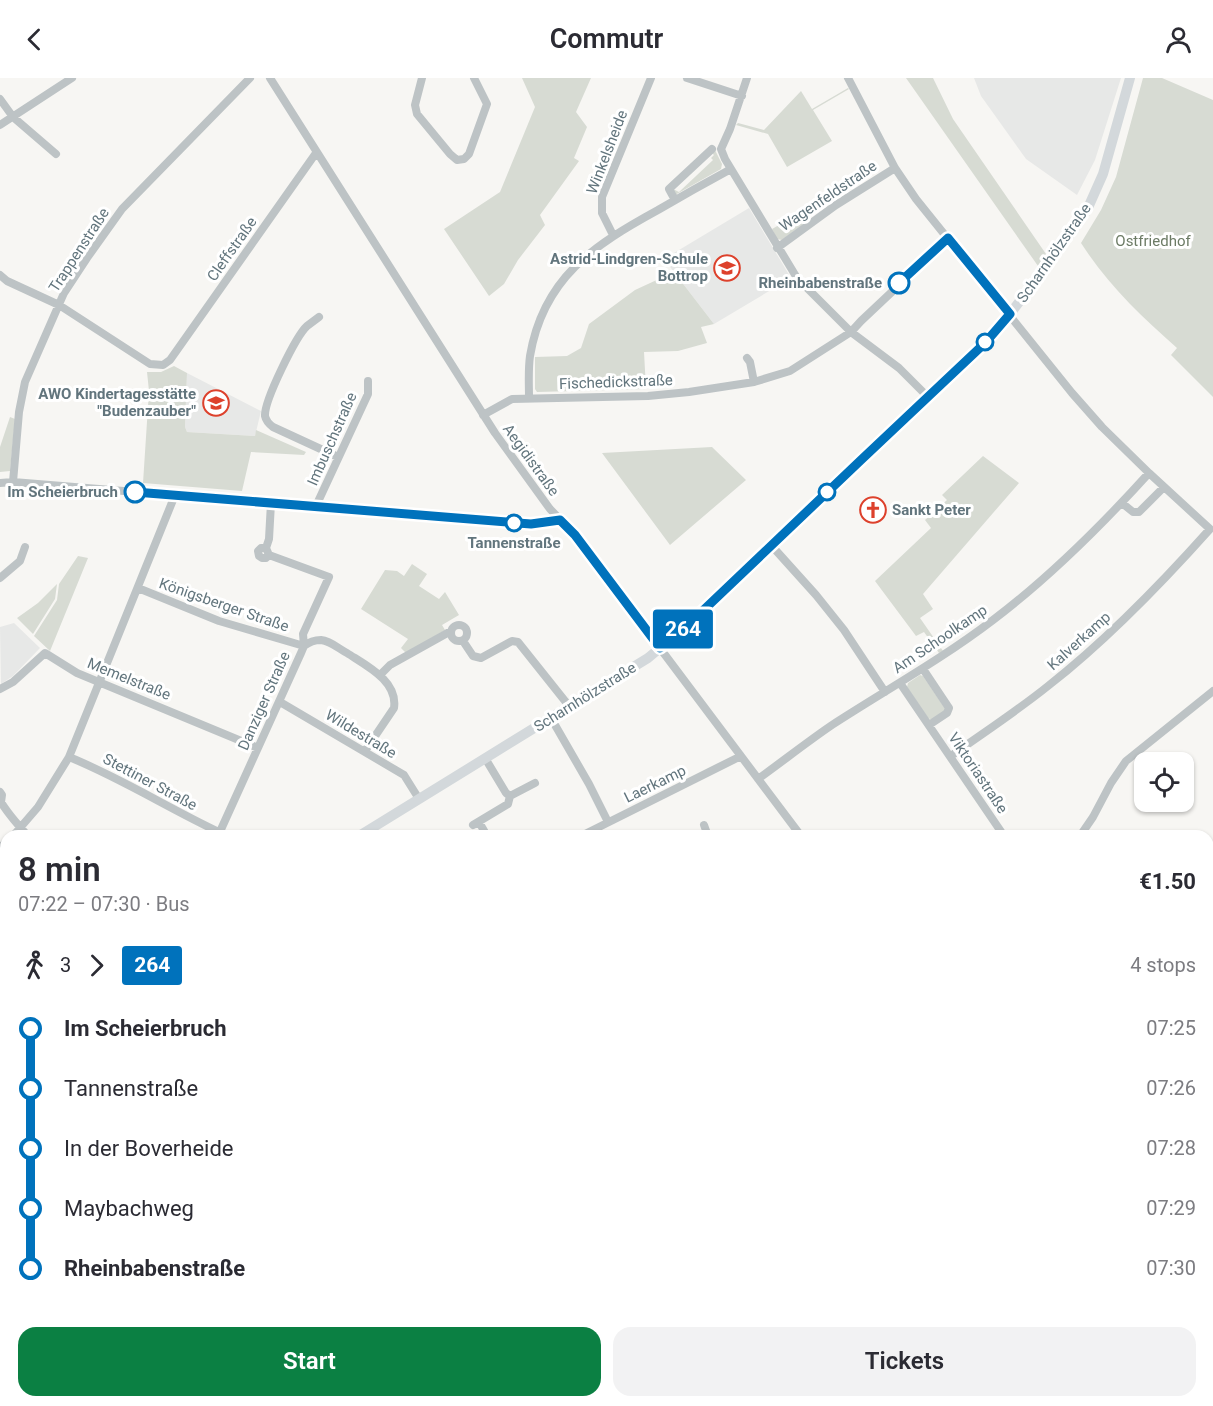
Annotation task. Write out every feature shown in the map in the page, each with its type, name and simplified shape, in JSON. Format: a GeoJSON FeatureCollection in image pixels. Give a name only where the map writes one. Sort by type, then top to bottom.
{"type":"FeatureCollection","features":[{"type":"Feature","properties":{"kind":"main road","name":"Scharnhölzstraße"},"geometry":{"type":"LineString","coordinates":[[371,830],[621,676],[660,648],[691,622],[985,343],[1043,271],[1087,210],[1103,174],[1130,78]]}},
{"type":"Feature","properties":{"kind":"street"},"geometry":{"type":"LineString","coordinates":[[0,125],[72,78]]}},
{"type":"Feature","properties":{"kind":"street","name":"Trappenstraße"},"geometry":{"type":"LineString","coordinates":[[13,482],[19,412],[25,382],[59,305],[87,258],[122,209],[250,78]]}},
{"type":"Feature","properties":{"kind":"street","name":"Aegidistraße"},"geometry":{"type":"LineString","coordinates":[[270,78],[483,415],[550,509],[575,535],[797,830]]}},
{"type":"Feature","properties":{"kind":"street"},"geometry":{"type":"LineString","coordinates":[[422,78],[415,105],[417,114],[453,158],[460,160],[469,154],[487,104],[474,78]]}},
{"type":"Feature","properties":{"kind":"street","name":"Winkelsheide"},"geometry":{"type":"LineString","coordinates":[[613,235],[602,213],[602,197],[651,78]]}},
{"type":"Feature","properties":{"kind":"street"},"geometry":{"type":"LineString","coordinates":[[687,78],[742,96]]}},
{"type":"Feature","properties":{"kind":"street"},"geometry":{"type":"LineString","coordinates":[[747,78],[721,149],[731,169],[796,278],[851,332],[899,368],[927,396]]}},
{"type":"Feature","properties":{"kind":"street"},"geometry":{"type":"LineString","coordinates":[[848,78],[895,168],[915,199],[1094,418],[1164,487],[1139,512],[1133,512],[1122,503]]}},
{"type":"Feature","properties":{"kind":"street"},"geometry":{"type":"LineString","coordinates":[[0,99],[13,117],[56,154]]}},
{"type":"Feature","properties":{"kind":"street"},"geometry":{"type":"LineString","coordinates":[[675,200],[669,189],[712,149]]}},
{"type":"Feature","properties":{"kind":"street","name":"Cleffstraße"},"geometry":{"type":"LineString","coordinates":[[59,305],[150,364],[160,365],[170,360],[316,153]]}},
{"type":"Feature","properties":{"kind":"street","name":"Wagenfeldstraße"},"geometry":{"type":"LineString","coordinates":[[777,248],[836,205],[895,168]]}},
{"type":"Feature","properties":{"kind":"street"},"geometry":{"type":"LineString","coordinates":[[529,398],[530,357],[537,330],[548,302],[563,279],[584,257],[613,235],[731,169]]}},
{"type":"Feature","properties":{"kind":"street","name":"Fischedickstraße"},"geometry":{"type":"LineString","coordinates":[[483,415],[504,402],[529,398],[648,396],[689,392],[754,382],[790,371],[851,332],[948,238]]}},
{"type":"Feature","properties":{"kind":"street"},"geometry":{"type":"LineString","coordinates":[[0,275],[59,305]]}},
{"type":"Feature","properties":{"kind":"street"},"geometry":{"type":"LineString","coordinates":[[319,317],[306,326],[289,355],[276,382],[265,416],[267,422],[273,427],[338,457]]}},
{"type":"Feature","properties":{"kind":"street"},"geometry":{"type":"LineString","coordinates":[[747,358],[754,382]]}},
{"type":"Feature","properties":{"kind":"street","name":"Imbuschstraße"},"geometry":{"type":"LineString","coordinates":[[316,506],[368,394],[368,381]]}},
{"type":"Feature","properties":{"kind":"street","name":"Am Schoolkamp"},"geometry":{"type":"LineString","coordinates":[[759,779],[830,727],[923,669],[993,620],[1033,587],[1122,503],[1149,473]]}},
{"type":"Feature","properties":{"kind":"street"},"geometry":{"type":"LineString","coordinates":[[0,483],[13,482],[531,524],[560,520]]}},
{"type":"Feature","properties":{"kind":"street","name":"Kalverkamp"},"geometry":{"type":"LineString","coordinates":[[951,756],[1048,686],[1108,635],[1210,529],[1164,487]]}},
{"type":"Feature","properties":{"kind":"street"},"geometry":{"type":"LineString","coordinates":[[0,792],[4,808],[21,828],[53,784],[69,757],[175,495]]}},
{"type":"Feature","properties":{"kind":"street","name":"Danziger Straße"},"geometry":{"type":"LineString","coordinates":[[220,830],[280,702],[304,646],[303,634],[329,578],[267,551],[271,503]]}},
{"type":"Feature","properties":{"kind":"street"},"geometry":{"type":"LineString","coordinates":[[771,545],[844,630],[885,692]]}},
{"type":"Feature","properties":{"kind":"street"},"geometry":{"type":"LineString","coordinates":[[0,578],[20,561],[25,547]]}},
{"type":"Feature","properties":{"kind":"street","name":"Königsberger Straße"},"geometry":{"type":"LineString","coordinates":[[138,588],[219,621],[304,646],[313,641],[327,642],[380,675],[393,693],[394,708],[365,751]]}},
{"type":"Feature","properties":{"kind":"street"},"geometry":{"type":"LineString","coordinates":[[380,675],[390,665],[458,625],[465,627],[468,633],[463,641]]}},
{"type":"Feature","properties":{"kind":"street"},"geometry":{"type":"LineString","coordinates":[[451,631],[454,640],[463,641],[473,656],[481,658],[512,641],[518,642],[569,706]]}},
{"type":"Feature","properties":{"kind":"street","name":"Memelstraße"},"geometry":{"type":"LineString","coordinates":[[0,689],[13,682],[45,653],[77,673],[258,747]]}},
{"type":"Feature","properties":{"kind":"street","name":"Viktoriastraße"},"geometry":{"type":"LineString","coordinates":[[923,669],[948,708],[947,713],[929,725]]}},
{"type":"Feature","properties":{"kind":"street","name":"Viktoriastraße"},"geometry":{"type":"LineString","coordinates":[[900,683],[1000,830]]}},
{"type":"Feature","properties":{"kind":"street"},"geometry":{"type":"LineString","coordinates":[[1084,830],[1126,761],[1213,691]]}},
{"type":"Feature","properties":{"kind":"street","name":"Wildestraße"},"geometry":{"type":"LineString","coordinates":[[280,702],[404,775],[419,799]]}},
{"type":"Feature","properties":{"kind":"street"},"geometry":{"type":"LineString","coordinates":[[551,718],[590,784],[608,822]]}},
{"type":"Feature","properties":{"kind":"street","name":"Laerkamp"},"geometry":{"type":"LineString","coordinates":[[593,830],[741,756]]}},
{"type":"Feature","properties":{"kind":"street","name":"Stettiner Straße"},"geometry":{"type":"LineString","coordinates":[[69,757],[106,772],[210,830]]}},
{"type":"Feature","properties":{"kind":"street"},"geometry":{"type":"LineString","coordinates":[[485,758],[510,796]]}},
{"type":"Feature","properties":{"kind":"street"},"geometry":{"type":"LineString","coordinates":[[482,830],[476,824],[508,804],[510,796],[535,783]]}},
{"type":"Feature","properties":{"kind":"street"},"geometry":{"type":"LineString","coordinates":[[704,825],[706,830]]}},
{"type":"Feature","properties":{"kind":"shaded area"},"geometry":{"type":"Polygon","coordinates":[[[974,78],[1121,78],[1095,160],[1077,195],[1026,159],[981,96],[974,78]]]}},
{"type":"Feature","properties":{"kind":"shaded area","name":"Astrid-Lindgren-Schule Bottrop"},"geometry":{"type":"Polygon","coordinates":[[[749,208],[791,278],[714,324],[664,259],[749,208]]]}},
{"type":"Feature","properties":{"kind":"shaded area","name":"AWO Kindertagesstätte \"Budenzauber\""},"geometry":{"type":"Polygon","coordinates":[[[187,373],[261,411],[255,436],[187,432],[185,427],[187,373]]]}},
{"type":"Feature","properties":{"kind":"shaded area"},"geometry":{"type":"Polygon","coordinates":[[[14,623],[40,648],[13,676],[1,684],[0,627],[14,623]]]}},
{"type":"Feature","properties":{"kind":"green space"},"geometry":{"type":"Polygon","coordinates":[[[522,78],[591,78],[576,112],[587,127],[574,158],[579,161],[540,215],[545,225],[518,260],[504,284],[489,296],[444,229],[500,192],[535,107],[522,78]]]}},
{"type":"Feature","properties":{"kind":"green space"},"geometry":{"type":"Polygon","coordinates":[[[906,78],[933,78],[953,119],[1046,254],[1038,266],[906,78]]]}},
{"type":"Feature","properties":{"kind":"green space","name":"Ostfriedhof"},"geometry":{"type":"Polygon","coordinates":[[[1143,78],[1162,78],[1213,100],[1213,397],[1171,355],[1177,348],[1125,299],[1081,243],[1101,210],[1116,177],[1143,78]]]}},
{"type":"Feature","properties":{"kind":"green space"},"geometry":{"type":"Polygon","coordinates":[[[848,88],[813,110],[832,141],[787,167],[768,134],[736,125],[738,123],[764,130],[801,91],[812,109],[848,88]]]}},
{"type":"Feature","properties":{"kind":"green space"},"geometry":{"type":"Polygon","coordinates":[[[715,150],[722,164],[721,169],[675,195],[673,189],[679,192],[713,160],[711,158],[714,155],[711,152],[715,150]]]}},
{"type":"Feature","properties":{"kind":"green space"},"geometry":{"type":"Polygon","coordinates":[[[802,212],[806,222],[782,240],[777,239],[772,229],[802,212]]]}},
{"type":"Feature","properties":{"kind":"green space"},"geometry":{"type":"Polygon","coordinates":[[[674,272],[714,324],[701,327],[707,343],[678,351],[644,352],[646,389],[537,392],[535,389],[535,357],[567,356],[581,348],[589,324],[635,290],[674,272]]]}},
{"type":"Feature","properties":{"kind":"green space"},"geometry":{"type":"Polygon","coordinates":[[[174,366],[187,373],[185,427],[187,432],[255,436],[256,430],[306,452],[304,455],[251,452],[242,491],[143,483],[149,391],[147,372],[161,372],[174,366]]]}},
{"type":"Feature","properties":{"kind":"green space"},"geometry":{"type":"Polygon","coordinates":[[[10,417],[15,419],[10,471],[0,472],[0,447],[10,417]]]}},
{"type":"Feature","properties":{"kind":"green space"},"geometry":{"type":"Polygon","coordinates":[[[712,447],[746,480],[670,545],[602,453],[712,447]]]}},
{"type":"Feature","properties":{"kind":"green space"},"geometry":{"type":"Polygon","coordinates":[[[983,456],[1019,483],[923,594],[933,609],[920,618],[943,651],[939,653],[924,632],[916,636],[875,581],[931,528],[925,520],[947,500],[942,495],[983,456]]]}},
{"type":"Feature","properties":{"kind":"green space"},"geometry":{"type":"Polygon","coordinates":[[[78,556],[88,558],[50,651],[34,636],[57,600],[59,584],[78,556]]]}},
{"type":"Feature","properties":{"kind":"green space"},"geometry":{"type":"Polygon","coordinates":[[[412,564],[427,574],[419,586],[439,599],[445,592],[459,615],[442,625],[445,630],[406,653],[401,648],[408,639],[361,609],[385,570],[397,571],[404,576],[412,564]]]}},
{"type":"Feature","properties":{"kind":"green space"},"geometry":{"type":"Polygon","coordinates":[[[57,584],[55,599],[33,634],[17,618],[38,603],[57,584]]]}},
{"type":"Feature","properties":{"kind":"green space"},"geometry":{"type":"Polygon","coordinates":[[[920,675],[923,676],[946,710],[932,720],[928,718],[907,687],[908,683],[920,675]]]}},
{"type":"Feature","properties":{"kind":"bus line","name":"264"},"geometry":{"type":"LineString","coordinates":[[135,492],[531,524],[560,520],[575,535],[660,648],[691,622],[985,343],[1010,314],[948,238],[899,283]]}},
{"type":"Feature","properties":{"kind":"place","name":"Astrid-Lindgren-Schule Bottrop"},"geometry":{"type":"Point","coordinates":[727,268]}},
{"type":"Feature","properties":{"kind":"place","name":"Rheinbabenstraße"},"geometry":{"type":"Point","coordinates":[899,283]}},
{"type":"Feature","properties":{"kind":"place","name":"AWO Kindertagesstätte \"Budenzauber\""},"geometry":{"type":"Point","coordinates":[216,403]}},
{"type":"Feature","properties":{"kind":"place","name":"Im Scheierbruch"},"geometry":{"type":"Point","coordinates":[135,492]}},
{"type":"Feature","properties":{"kind":"place","name":"Sankt Peter"},"geometry":{"type":"Point","coordinates":[873,510]}},
{"type":"Feature","properties":{"kind":"place","name":"Tannenstraße"},"geometry":{"type":"Point","coordinates":[514,523]}}]}
